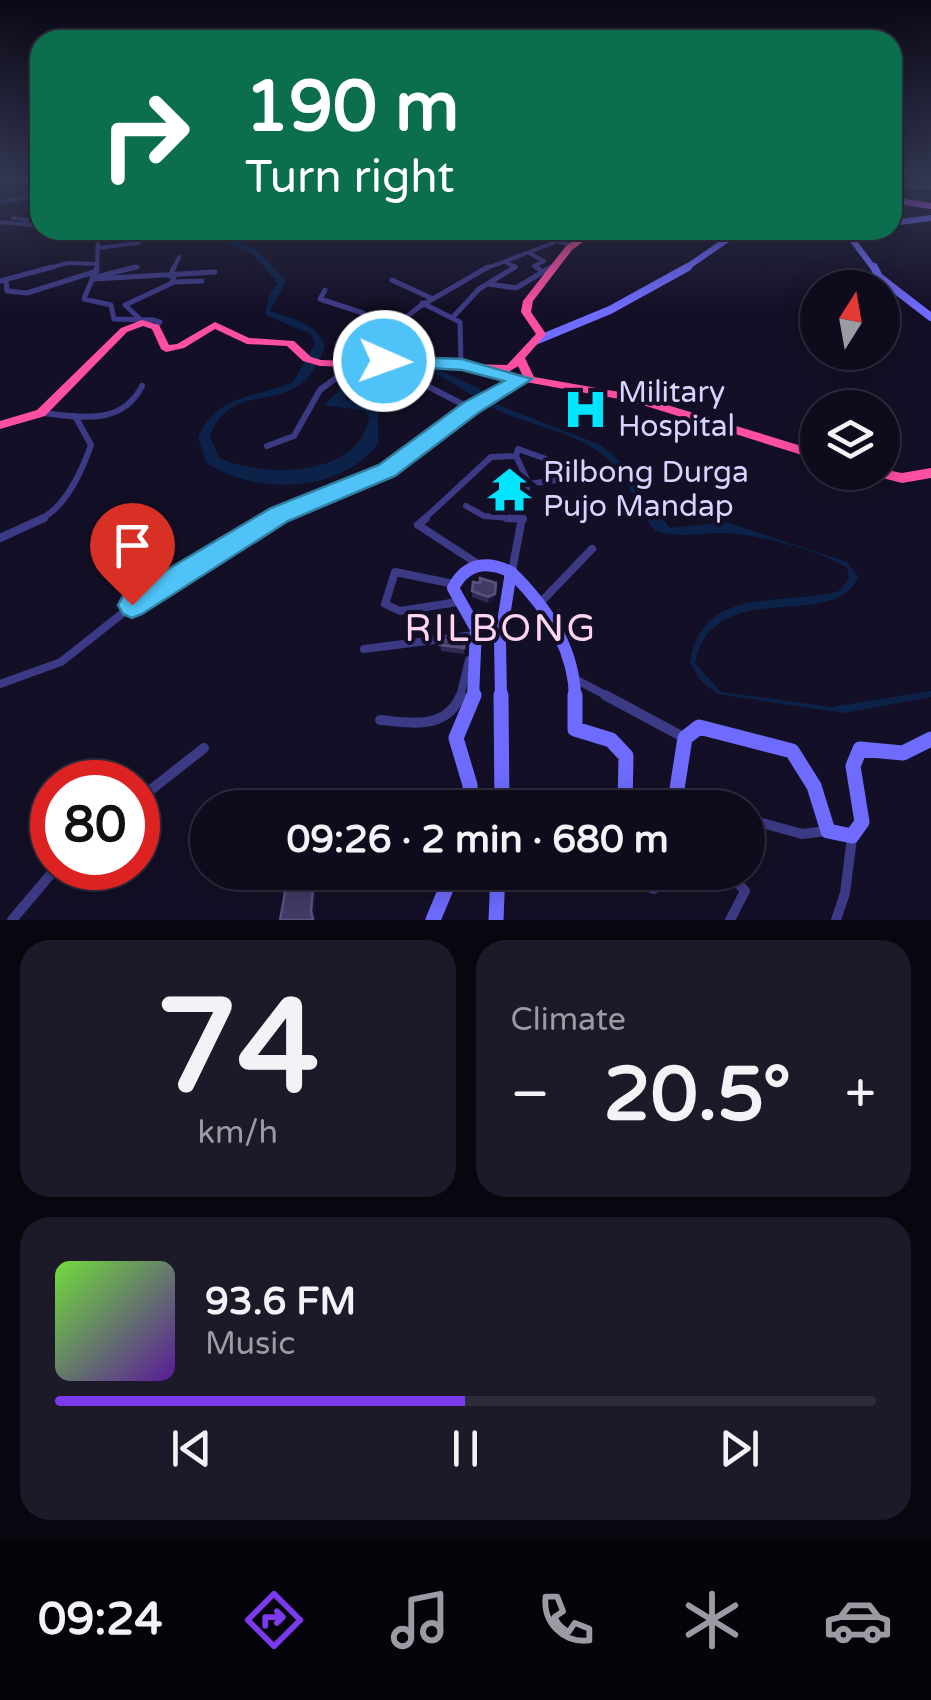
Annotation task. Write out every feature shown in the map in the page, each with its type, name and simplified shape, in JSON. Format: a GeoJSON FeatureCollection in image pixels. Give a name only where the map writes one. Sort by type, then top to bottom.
{"type":"FeatureCollection","features":[{"type":"Feature","properties":{"kind":"highway"},"geometry":{"type":"LineString","coordinates":[[490,370],[510,368],[535,340],[542,330],[526,306],[572,246],[581,240]]}},
{"type":"Feature","properties":{"kind":"highway"},"geometry":{"type":"LineString","coordinates":[[0,423],[38,415],[124,330],[142,323],[156,327],[166,349],[176,348],[215,325],[247,341],[285,341],[320,363],[462,364],[650,404],[800,450]]}},
{"type":"Feature","properties":{"kind":"highway"},"geometry":{"type":"LineString","coordinates":[[519,358],[526,380]]}},
{"type":"Feature","properties":{"kind":"highway"},"geometry":{"type":"LineString","coordinates":[[900,478],[931,472]]}},
{"type":"Feature","properties":{"kind":"street"},"geometry":{"type":"LineString","coordinates":[[11,224],[30,226]]}},
{"type":"Feature","properties":{"kind":"street"},"geometry":{"type":"LineString","coordinates":[[97,240],[96,273],[84,300],[111,305],[114,319],[158,320],[156,327]]}},
{"type":"Feature","properties":{"kind":"street"},"geometry":{"type":"LineString","coordinates":[[97,248],[141,240]]}},
{"type":"Feature","properties":{"kind":"street"},"geometry":{"type":"LineString","coordinates":[[544,240],[572,246]]}},
{"type":"Feature","properties":{"kind":"street"},"geometry":{"type":"LineString","coordinates":[[266,446],[289,439],[301,429],[320,390],[377,336],[422,303],[553,240]]}},
{"type":"Feature","properties":{"kind":"street"},"geometry":{"type":"LineString","coordinates":[[535,340],[581,325],[699,260],[727,240]]}},
{"type":"Feature","properties":{"kind":"street"},"geometry":{"type":"LineString","coordinates":[[855,240],[879,277],[931,318]]}},
{"type":"Feature","properties":{"kind":"street"},"geometry":{"type":"LineString","coordinates":[[528,252],[544,261],[534,266],[542,271]]}},
{"type":"Feature","properties":{"kind":"street"},"geometry":{"type":"LineString","coordinates":[[172,278],[178,258]]}},
{"type":"Feature","properties":{"kind":"street"},"geometry":{"type":"LineString","coordinates":[[453,317],[487,284],[516,268],[504,261]]}},
{"type":"Feature","properties":{"kind":"street"},"geometry":{"type":"LineString","coordinates":[[138,267],[96,273],[26,293],[7,290],[3,281],[68,263],[96,273],[202,281]]}},
{"type":"Feature","properties":{"kind":"street"},"geometry":{"type":"LineString","coordinates":[[487,284],[516,288],[558,264]]}},
{"type":"Feature","properties":{"kind":"street"},"geometry":{"type":"LineString","coordinates":[[140,319],[125,305],[172,278],[216,272]]}},
{"type":"Feature","properties":{"kind":"street"},"geometry":{"type":"LineString","coordinates":[[392,280],[431,298]]}},
{"type":"Feature","properties":{"kind":"street"},"geometry":{"type":"LineString","coordinates":[[325,290],[318,296],[320,299],[363,313],[370,332],[377,336]]}},
{"type":"Feature","properties":{"kind":"street"},"geometry":{"type":"LineString","coordinates":[[422,303],[462,324],[462,364]]}},
{"type":"Feature","properties":{"kind":"street"},"geometry":{"type":"LineString","coordinates":[[397,378],[425,385],[472,407]]}},
{"type":"Feature","properties":{"kind":"street"},"geometry":{"type":"LineString","coordinates":[[0,684],[61,662],[157,589],[280,514],[387,470],[472,407],[526,380]]}},
{"type":"Feature","properties":{"kind":"street"},"geometry":{"type":"LineString","coordinates":[[38,415],[124,412],[134,404],[142,386]]}},
{"type":"Feature","properties":{"kind":"street"},"geometry":{"type":"LineString","coordinates":[[0,538],[48,516],[82,472],[91,445],[75,416]]}},
{"type":"Feature","properties":{"kind":"street"},"geometry":{"type":"LineString","coordinates":[[502,790],[500,641],[528,484],[516,456],[518,449],[543,456],[556,473],[555,482],[528,484]]}},
{"type":"Feature","properties":{"kind":"street"},"geometry":{"type":"LineString","coordinates":[[516,456],[490,457],[480,463],[458,492],[418,527],[478,564],[496,564],[511,572],[540,604],[564,642],[574,678],[575,728],[611,740],[626,756],[625,790]]}},
{"type":"Feature","properties":{"kind":"street"},"geometry":{"type":"LineString","coordinates":[[466,506],[484,516],[523,520]]}},
{"type":"Feature","properties":{"kind":"street"},"geometry":{"type":"LineString","coordinates":[[540,604],[592,550]]}},
{"type":"Feature","properties":{"kind":"street"},"geometry":{"type":"LineString","coordinates":[[454,584],[478,564]]}},
{"type":"Feature","properties":{"kind":"street"},"geometry":{"type":"LineString","coordinates":[[454,584],[395,572],[385,604],[400,612],[459,602]]}},
{"type":"Feature","properties":{"kind":"street"},"geometry":{"type":"LineString","coordinates":[[454,584],[459,602],[474,623],[476,640],[474,696],[456,738],[470,790]]}},
{"type":"Feature","properties":{"kind":"street"},"geometry":{"type":"LineString","coordinates":[[364,649],[476,640]]}},
{"type":"Feature","properties":{"kind":"street"},"geometry":{"type":"LineString","coordinates":[[380,720],[430,725],[445,720],[464,691],[476,640]]}},
{"type":"Feature","properties":{"kind":"street"},"geometry":{"type":"LineString","coordinates":[[574,678],[604,692],[645,723],[684,738]]}},
{"type":"Feature","properties":{"kind":"street"},"geometry":{"type":"LineString","coordinates":[[677,790],[684,738],[698,727],[792,751],[814,786],[828,831]]}},
{"type":"Feature","properties":{"kind":"street"},"geometry":{"type":"LineString","coordinates":[[836,920],[845,894],[852,836],[862,822],[853,766],[860,749],[903,752],[931,739]]}},
{"type":"Feature","properties":{"kind":"street"},"geometry":{"type":"LineString","coordinates":[[160,783],[204,748]]}},
{"type":"Feature","properties":{"kind":"street"},"geometry":{"type":"LineString","coordinates":[[765,824],[802,834],[828,831],[852,836]]}},
{"type":"Feature","properties":{"kind":"street"},"geometry":{"type":"LineString","coordinates":[[12,920],[37,890]]}},
{"type":"Feature","properties":{"kind":"street"},"geometry":{"type":"LineString","coordinates":[[433,920],[446,890]]}},
{"type":"Feature","properties":{"kind":"street"},"geometry":{"type":"LineString","coordinates":[[496,920],[497,890]]}},
{"type":"Feature","properties":{"kind":"street"},"geometry":{"type":"LineString","coordinates":[[730,920],[744,890]]}},
{"type":"Feature","properties":{"kind":"water"},"geometry":{"type":"Polygon","coordinates":[[[236,240],[258,251],[286,281],[270,311],[310,327],[325,347],[311,373],[298,386],[227,411],[210,436],[219,458],[260,469],[283,470],[329,462],[348,452],[362,437],[369,417],[364,411],[324,405],[364,366],[434,368],[477,387],[496,404],[601,445],[619,461],[670,528],[726,522],[847,562],[858,577],[845,593],[825,602],[748,611],[725,620],[706,636],[695,663],[721,692],[831,707],[931,691],[931,697],[844,713],[718,694],[702,682],[690,663],[697,638],[710,620],[727,609],[748,603],[839,591],[849,579],[847,568],[806,550],[754,536],[673,535],[655,531],[619,472],[603,455],[566,434],[497,410],[430,372],[380,369],[358,378],[350,387],[345,399],[378,409],[378,444],[342,473],[296,484],[272,484],[248,481],[206,463],[198,437],[216,412],[239,399],[293,382],[315,344],[311,334],[265,315],[269,295],[278,283],[252,253],[226,243],[236,240]]]}},
{"type":"Feature","properties":{"kind":"building"},"geometry":{"type":"Polygon","coordinates":[[[501,474],[521,477],[519,489],[494,486],[501,474]]]}},
{"type":"Feature","properties":{"kind":"building"},"geometry":{"type":"Polygon","coordinates":[[[480,578],[496,583],[495,594],[488,597],[472,591],[473,582],[480,583],[480,578]]]}},
{"type":"Feature","properties":{"kind":"building"},"geometry":{"type":"Polygon","coordinates":[[[465,638],[464,648],[440,645],[441,641],[465,638]]]}},
{"type":"Feature","properties":{"kind":"building"},"geometry":{"type":"Polygon","coordinates":[[[283,890],[313,890],[313,920],[280,920],[283,890]]]}},
{"type":"Feature","properties":{"kind":"place","name":"Military Hospital"},"geometry":{"type":"Point","coordinates":[585,409]}},
{"type":"Feature","properties":{"kind":"place","name":"Rilbong Durga Pujo Mandap"},"geometry":{"type":"Point","coordinates":[510,489]}},
{"type":"Feature","properties":{"kind":"district","name":"RILBONG"},"geometry":{"type":"Point","coordinates":[501,628]}},
{"type":"Feature","properties":{"kind":"route"},"geometry":{"type":"LineString","coordinates":[[132,605],[280,514],[387,470],[470,408],[522,379],[462,364],[384,361]]}}]}
